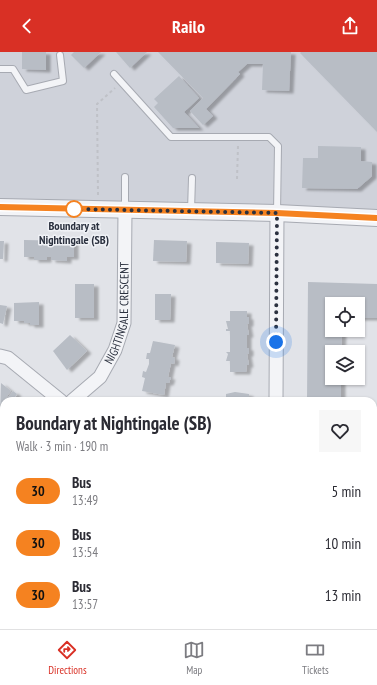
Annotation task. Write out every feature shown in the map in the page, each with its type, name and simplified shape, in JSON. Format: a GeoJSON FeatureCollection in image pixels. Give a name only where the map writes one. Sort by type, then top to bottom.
{"type":"FeatureCollection","features":[{"type":"Feature","properties":{"kind":"street"},"geometry":{"type":"LineString","coordinates":[[0,207],[277,213],[377,218]]}},
{"type":"Feature","properties":{"kind":"street","name":"NIGHTINGALE CRESCENT"},"geometry":{"type":"LineString","coordinates":[[77,397],[100,377],[115,350],[124,323],[125,210]]}},
{"type":"Feature","properties":{"kind":"street"},"geometry":{"type":"LineString","coordinates":[[276,397],[277,213]]}},
{"type":"Feature","properties":{"kind":"street"},"geometry":{"type":"LineString","coordinates":[[0,356],[8,358],[56,397]]}},
{"type":"Feature","properties":{"kind":"lane"},"geometry":{"type":"LineString","coordinates":[[0,69],[13,69],[26,90],[63,81],[60,54]]}},
{"type":"Feature","properties":{"kind":"lane"},"geometry":{"type":"LineString","coordinates":[[114,74],[171,137],[269,137],[278,146],[277,213]]}},
{"type":"Feature","properties":{"kind":"lane"},"geometry":{"type":"LineString","coordinates":[[125,177],[125,210]]}},
{"type":"Feature","properties":{"kind":"lane"},"geometry":{"type":"LineString","coordinates":[[192,178],[192,211]]}},
{"type":"Feature","properties":{"kind":"path"},"geometry":{"type":"LineString","coordinates":[[103,198],[98,198],[97,104],[121,82]]}},
{"type":"Feature","properties":{"kind":"path"},"geometry":{"type":"LineString","coordinates":[[232,144],[238,144],[237,179]]}},
{"type":"Feature","properties":{"kind":"path"},"geometry":{"type":"LineString","coordinates":[[98,177],[103,177]]}},
{"type":"Feature","properties":{"kind":"shaded area"},"geometry":{"type":"Polygon","coordinates":[[[0,52],[377,52],[377,218],[0,207],[0,52]]]}},
{"type":"Feature","properties":{"kind":"building"},"geometry":{"type":"Polygon","coordinates":[[[22,52],[46,52],[46,70],[22,69],[22,52]]]}},
{"type":"Feature","properties":{"kind":"building"},"geometry":{"type":"Polygon","coordinates":[[[74,52],[101,52],[84,68],[71,55],[74,52]]]}},
{"type":"Feature","properties":{"kind":"building"},"geometry":{"type":"Polygon","coordinates":[[[116,52],[147,52],[130,68],[116,52]]]}},
{"type":"Feature","properties":{"kind":"building"},"geometry":{"type":"Polygon","coordinates":[[[158,52],[291,52],[289,91],[262,90],[263,64],[247,64],[238,72],[240,74],[206,109],[213,116],[203,125],[190,111],[203,98],[158,52]]]}},
{"type":"Feature","properties":{"kind":"building"},"geometry":{"type":"Polygon","coordinates":[[[377,52],[377,132],[300,53],[377,52]]]}},
{"type":"Feature","properties":{"kind":"building"},"geometry":{"type":"Polygon","coordinates":[[[179,76],[199,98],[184,112],[199,128],[173,128],[154,107],[158,103],[154,99],[179,76]]]}},
{"type":"Feature","properties":{"kind":"building"},"geometry":{"type":"Polygon","coordinates":[[[318,146],[361,147],[361,161],[372,162],[372,176],[357,189],[302,188],[303,158],[318,158],[318,146]]]}},
{"type":"Feature","properties":{"kind":"building"},"geometry":{"type":"Polygon","coordinates":[[[24,240],[74,241],[74,257],[67,257],[67,261],[51,260],[51,257],[47,257],[47,260],[34,260],[34,257],[24,257],[24,240]]]}},
{"type":"Feature","properties":{"kind":"building"},"geometry":{"type":"Polygon","coordinates":[[[154,240],[187,241],[186,262],[153,261],[154,240]]]}},
{"type":"Feature","properties":{"kind":"building"},"geometry":{"type":"Polygon","coordinates":[[[0,241],[4,241],[3,259],[0,259],[0,241]]]}},
{"type":"Feature","properties":{"kind":"building"},"geometry":{"type":"Polygon","coordinates":[[[216,242],[249,243],[248,264],[216,263],[216,242]]]}},
{"type":"Feature","properties":{"kind":"building"},"geometry":{"type":"Polygon","coordinates":[[[308,282],[377,284],[377,318],[365,318],[365,297],[325,297],[325,337],[342,337],[341,345],[325,345],[325,385],[341,385],[341,397],[307,397],[308,282]]]}},
{"type":"Feature","properties":{"kind":"building"},"geometry":{"type":"Polygon","coordinates":[[[75,284],[94,284],[94,318],[75,318],[75,284]]]}},
{"type":"Feature","properties":{"kind":"building"},"geometry":{"type":"Polygon","coordinates":[[[155,294],[171,294],[170,320],[155,320],[155,294]]]}},
{"type":"Feature","properties":{"kind":"building"},"geometry":{"type":"Polygon","coordinates":[[[39,302],[39,325],[30,325],[30,323],[24,323],[24,321],[14,321],[14,303],[39,302]]]}},
{"type":"Feature","properties":{"kind":"building"},"geometry":{"type":"Polygon","coordinates":[[[0,305],[7,306],[3,324],[0,323],[0,305]]]}},
{"type":"Feature","properties":{"kind":"building"},"geometry":{"type":"Polygon","coordinates":[[[230,311],[247,311],[247,317],[249,317],[249,324],[247,324],[249,335],[247,335],[247,348],[249,348],[249,354],[247,354],[249,365],[247,365],[246,372],[230,372],[230,361],[226,361],[228,354],[226,352],[230,352],[230,331],[226,331],[226,329],[228,329],[226,321],[230,321],[230,311]]]}},
{"type":"Feature","properties":{"kind":"building"},"geometry":{"type":"Polygon","coordinates":[[[70,335],[87,351],[67,370],[53,351],[70,335]]]}},
{"type":"Feature","properties":{"kind":"building"},"geometry":{"type":"Polygon","coordinates":[[[153,341],[175,345],[172,357],[175,358],[174,364],[171,363],[168,377],[171,377],[169,383],[166,383],[164,395],[142,391],[145,378],[142,377],[143,371],[146,372],[149,364],[149,359],[146,359],[147,353],[150,353],[153,341]]]}},
{"type":"Feature","properties":{"kind":"building"},"geometry":{"type":"Polygon","coordinates":[[[1,383],[11,391],[7,397],[1,397],[1,383]]]}},
{"type":"Feature","properties":{"kind":"building"},"geometry":{"type":"Polygon","coordinates":[[[13,391],[17,394],[15,397],[8,397],[13,391]]]}},
{"type":"Feature","properties":{"kind":"building"},"geometry":{"type":"Polygon","coordinates":[[[235,392],[249,394],[249,397],[226,397],[226,394],[235,392]]]}},
{"type":"Feature","properties":{"kind":"bus line","name":"30"},"geometry":{"type":"LineString","coordinates":[[0,207],[277,213],[377,218]]}},
{"type":"Feature","properties":{"kind":"place","name":"Boundary at Nightingale (SB)"},"geometry":{"type":"Point","coordinates":[74,209]}},
{"type":"Feature","properties":{"kind":"route"},"geometry":{"type":"LineString","coordinates":[[74,209],[277,213],[276,342]]}}]}
